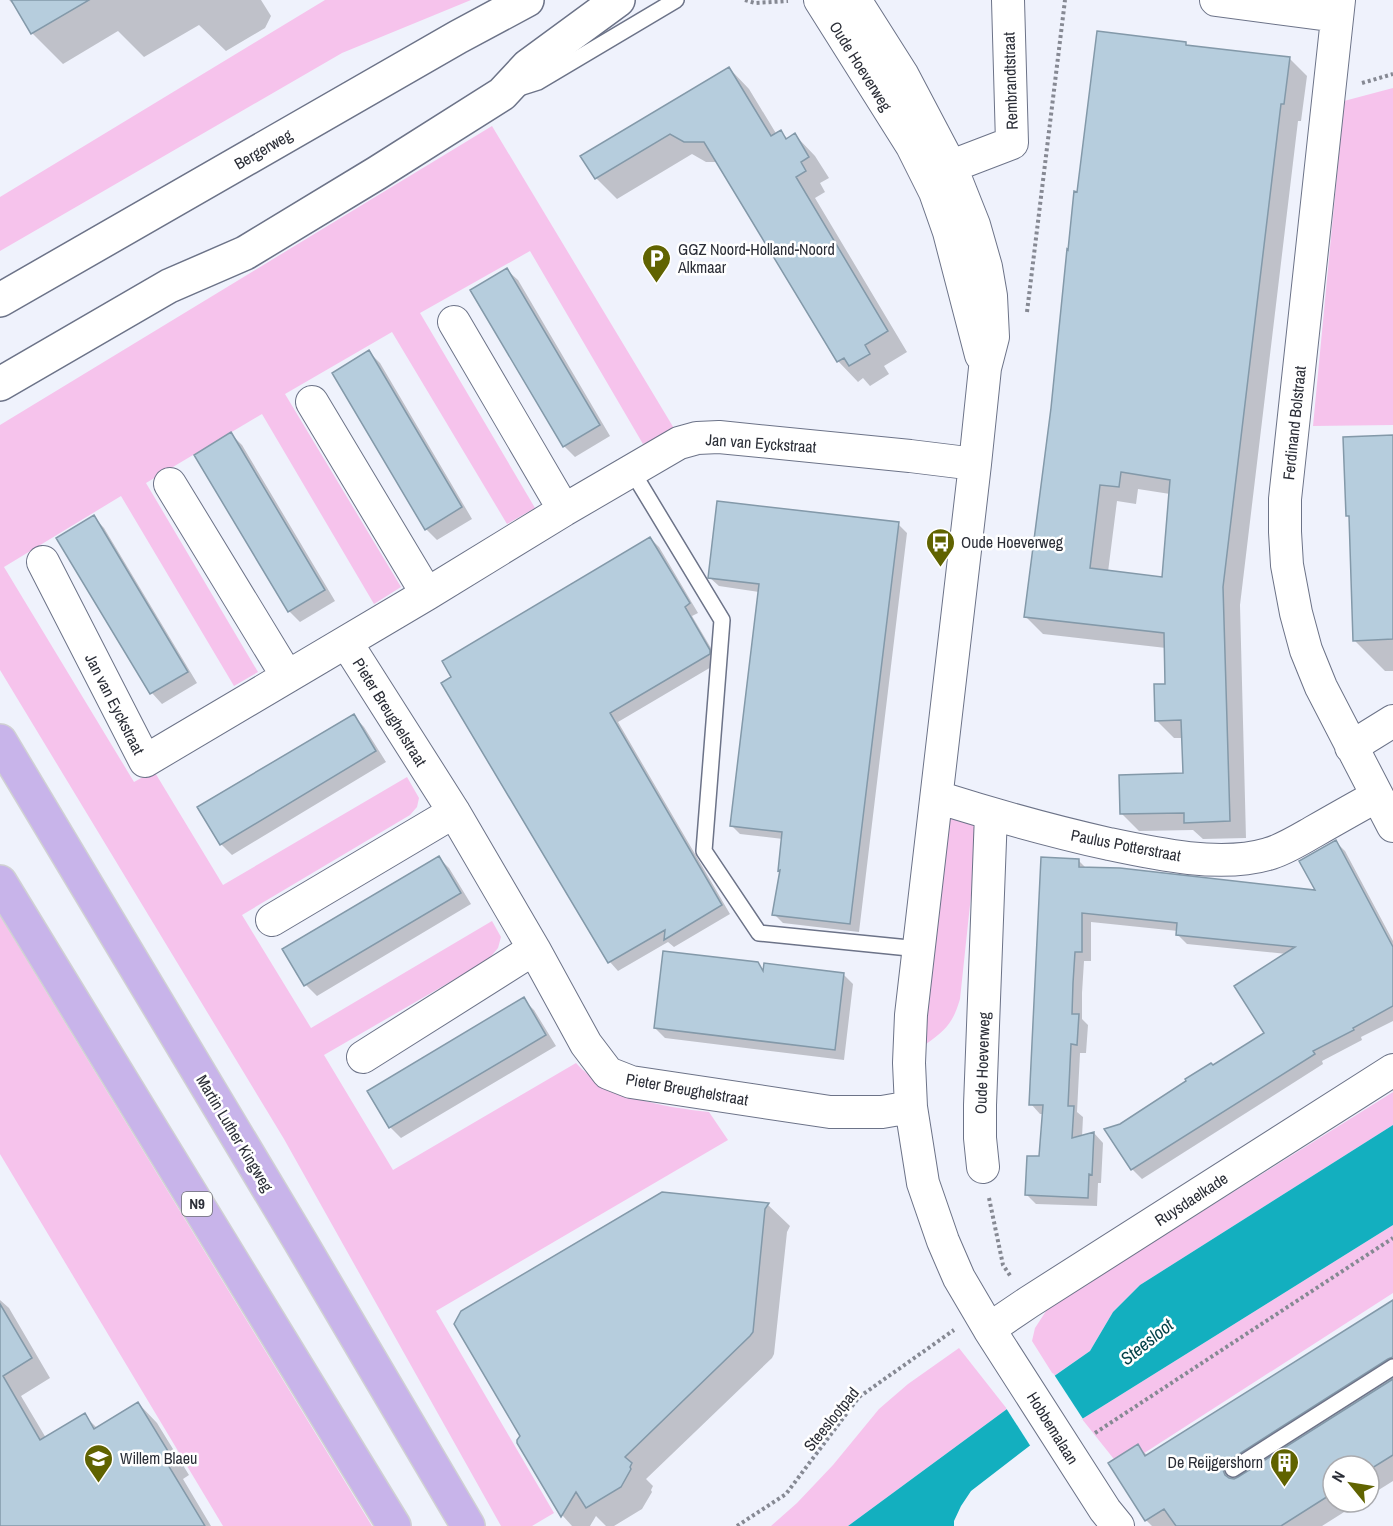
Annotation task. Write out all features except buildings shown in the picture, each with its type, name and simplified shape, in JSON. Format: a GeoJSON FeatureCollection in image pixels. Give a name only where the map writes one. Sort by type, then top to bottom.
{"type":"FeatureCollection","features":[{"type":"Feature","properties":{"kind":"highway","name":"Martin Luther Kingweg"},"geometry":{"type":"LineString","coordinates":[[0,741],[468,1526]]}},
{"type":"Feature","properties":{"kind":"highway","name":"N9"},"geometry":{"type":"LineString","coordinates":[[0,882],[394,1526]]}},
{"type":"Feature","properties":{"kind":"main road","name":"Bergerweg"},"geometry":{"type":"LineString","coordinates":[[0,300],[458,37],[527,0]]}},
{"type":"Feature","properties":{"kind":"main road"},"geometry":{"type":"LineString","coordinates":[[0,384],[169,286],[245,253],[377,173],[502,94],[528,66],[618,0]]}},
{"type":"Feature","properties":{"kind":"street","name":"Oude Hoeverweg"},"geometry":{"type":"LineString","coordinates":[[820,0],[912,146],[939,171]]}},
{"type":"Feature","properties":{"kind":"street","name":"Oude Hoeverweg"},"geometry":{"type":"LineString","coordinates":[[855,0],[902,74],[939,171],[936,192],[950,232],[974,333],[985,368],[909,1044],[911,1107],[923,1183],[959,1278],[984,1321]]}},
{"type":"Feature","properties":{"kind":"street","name":"Rembrandtstraat"},"geometry":{"type":"LineString","coordinates":[[939,171],[1012,143],[1008,0]]}},
{"type":"Feature","properties":{"kind":"street"},"geometry":{"type":"LineString","coordinates":[[1216,0],[1338,8]]}},
{"type":"Feature","properties":{"kind":"street","name":"Ferdinand Bolstraat"},"geometry":{"type":"LineString","coordinates":[[1338,8],[1286,499],[1287,565],[1306,650],[1321,687],[1393,826]]}},
{"type":"Feature","properties":{"kind":"street"},"geometry":{"type":"LineString","coordinates":[[454,322],[564,510]]}},
{"type":"Feature","properties":{"kind":"street"},"geometry":{"type":"LineString","coordinates":[[312,402],[427,594]]}},
{"type":"Feature","properties":{"kind":"street","name":"Jan van Eyckstraat"},"geometry":{"type":"LineString","coordinates":[[43,562],[145,761],[679,443],[697,438],[719,437],[975,464]]}},
{"type":"Feature","properties":{"kind":"street"},"geometry":{"type":"LineString","coordinates":[[170,484],[287,676]]}},
{"type":"Feature","properties":{"kind":"street","name":"Pieter Breughelstraat"},"geometry":{"type":"LineString","coordinates":[[346,642],[454,812],[586,1044],[608,1073],[631,1082],[830,1112],[882,1112],[911,1107]]}},
{"type":"Feature","properties":{"kind":"street"},"geometry":{"type":"LineString","coordinates":[[1351,747],[1393,721]]}},
{"type":"Feature","properties":{"kind":"street","name":"Paulus Potterstraat"},"geometry":{"type":"LineString","coordinates":[[937,797],[1078,837],[1159,855],[1244,859],[1269,854],[1377,795]]}},
{"type":"Feature","properties":{"kind":"street"},"geometry":{"type":"LineString","coordinates":[[272,920],[454,812]]}},
{"type":"Feature","properties":{"kind":"street","name":"Oude Hoeverweg"},"geometry":{"type":"LineString","coordinates":[[983,1167],[980,1105],[991,814]]}},
{"type":"Feature","properties":{"kind":"street"},"geometry":{"type":"LineString","coordinates":[[363,1057],[534,949]]}},
{"type":"Feature","properties":{"kind":"street","name":"Ruysdaelkade"},"geometry":{"type":"LineString","coordinates":[[984,1321],[1029,1302],[1393,1070]]}},
{"type":"Feature","properties":{"kind":"street","name":"Hobbemalaan"},"geometry":{"type":"LineString","coordinates":[[984,1321],[1105,1510],[1118,1526]]}},
{"type":"Feature","properties":{"kind":"lane"},"geometry":{"type":"LineString","coordinates":[[502,94],[538,82],[676,0]]}},
{"type":"Feature","properties":{"kind":"lane"},"geometry":{"type":"LineString","coordinates":[[632,471],[722,620],[704,851],[759,933],[919,949]]}},
{"type":"Feature","properties":{"kind":"lane"},"geometry":{"type":"LineString","coordinates":[[1233,1469],[1393,1367]]}},
{"type":"Feature","properties":{"kind":"path"},"geometry":{"type":"LineString","coordinates":[[744,0],[755,3],[794,0]]}},
{"type":"Feature","properties":{"kind":"path"},"geometry":{"type":"LineString","coordinates":[[1026,321],[1065,0]]}},
{"type":"Feature","properties":{"kind":"path"},"geometry":{"type":"LineString","coordinates":[[983,1167],[1003,1265],[1029,1302]]}},
{"type":"Feature","properties":{"kind":"path"},"geometry":{"type":"LineString","coordinates":[[1061,1442],[1393,1238]]}},
{"type":"Feature","properties":{"kind":"path","name":"Steeslootpad"},"geometry":{"type":"LineString","coordinates":[[737,1526],[786,1494],[859,1397],[984,1321]]}},
{"type":"Feature","properties":{"kind":"shaded area"},"geometry":{"type":"Polygon","coordinates":[[[325,0],[471,0],[342,53],[0,251],[0,197],[325,0]]]}},
{"type":"Feature","properties":{"kind":"shaded area"},"geometry":{"type":"Polygon","coordinates":[[[1393,88],[1393,425],[1313,426],[1344,101],[1393,88]]]}},
{"type":"Feature","properties":{"kind":"shaded area"},"geometry":{"type":"Polygon","coordinates":[[[492,126],[675,430],[643,444],[530,251],[420,313],[535,508],[507,524],[392,332],[285,394],[401,587],[374,604],[262,414],[146,483],[258,672],[234,686],[121,496],[4,567],[134,782],[154,771],[223,885],[407,777],[419,798],[417,807],[410,815],[242,915],[311,1028],[492,921],[501,937],[498,948],[488,960],[324,1055],[393,1170],[576,1063],[589,1075],[620,1093],[655,1104],[709,1112],[728,1140],[436,1311],[554,1513],[532,1526],[501,1526],[284,1139],[0,670],[0,425],[492,126]]]}},
{"type":"Feature","properties":{"kind":"shaded area"},"geometry":{"type":"Polygon","coordinates":[[[950,818],[977,826],[977,839],[960,999],[948,1025],[926,1044],[930,951],[950,818]]]}},
{"type":"Feature","properties":{"kind":"shaded area"},"geometry":{"type":"Polygon","coordinates":[[[0,916],[372,1526],[223,1526],[0,1154],[0,916]]]}},
{"type":"Feature","properties":{"kind":"shaded area"},"geometry":{"type":"Polygon","coordinates":[[[1393,1092],[1393,1125],[1140,1285],[1113,1312],[1090,1351],[1054,1376],[1032,1341],[1035,1328],[1048,1308],[1393,1092]]]}},
{"type":"Feature","properties":{"kind":"shaded area"},"geometry":{"type":"Polygon","coordinates":[[[1393,1225],[1393,1293],[1121,1468],[1082,1419],[1393,1225]]]}},
{"type":"Feature","properties":{"kind":"shaded area"},"geometry":{"type":"Polygon","coordinates":[[[959,1348],[1007,1409],[848,1526],[771,1526],[797,1503],[833,1465],[879,1409],[908,1384],[959,1348]]]}},
{"type":"Feature","properties":{"kind":"water","name":"Steesloot"},"geometry":{"type":"Polygon","coordinates":[[[1393,1125],[1393,1225],[1082,1419],[1032,1444],[971,1491],[961,1506],[954,1526],[848,1526],[1090,1351],[1113,1312],[1140,1285],[1393,1125]]]}},
{"type":"Feature","properties":{"kind":"pier"},"geometry":{"type":"Polygon","coordinates":[[[1053,1373],[1083,1419],[1031,1447],[1006,1408],[1053,1373]]]}},
{"type":"Feature","properties":{"kind":"place","name":"GGZ Noord-Holland-Noord Alkmaar"},"geometry":{"type":"Point","coordinates":[657,284]}},
{"type":"Feature","properties":{"kind":"place","name":"Oude Hoeverweg"},"geometry":{"type":"Point","coordinates":[940,568]}},
{"type":"Feature","properties":{"kind":"place","name":"Willem Blaeu"},"geometry":{"type":"Point","coordinates":[99,1484]}},
{"type":"Feature","properties":{"kind":"place","name":"De Reijgershorn"},"geometry":{"type":"Point","coordinates":[1284,1488]}}]}
